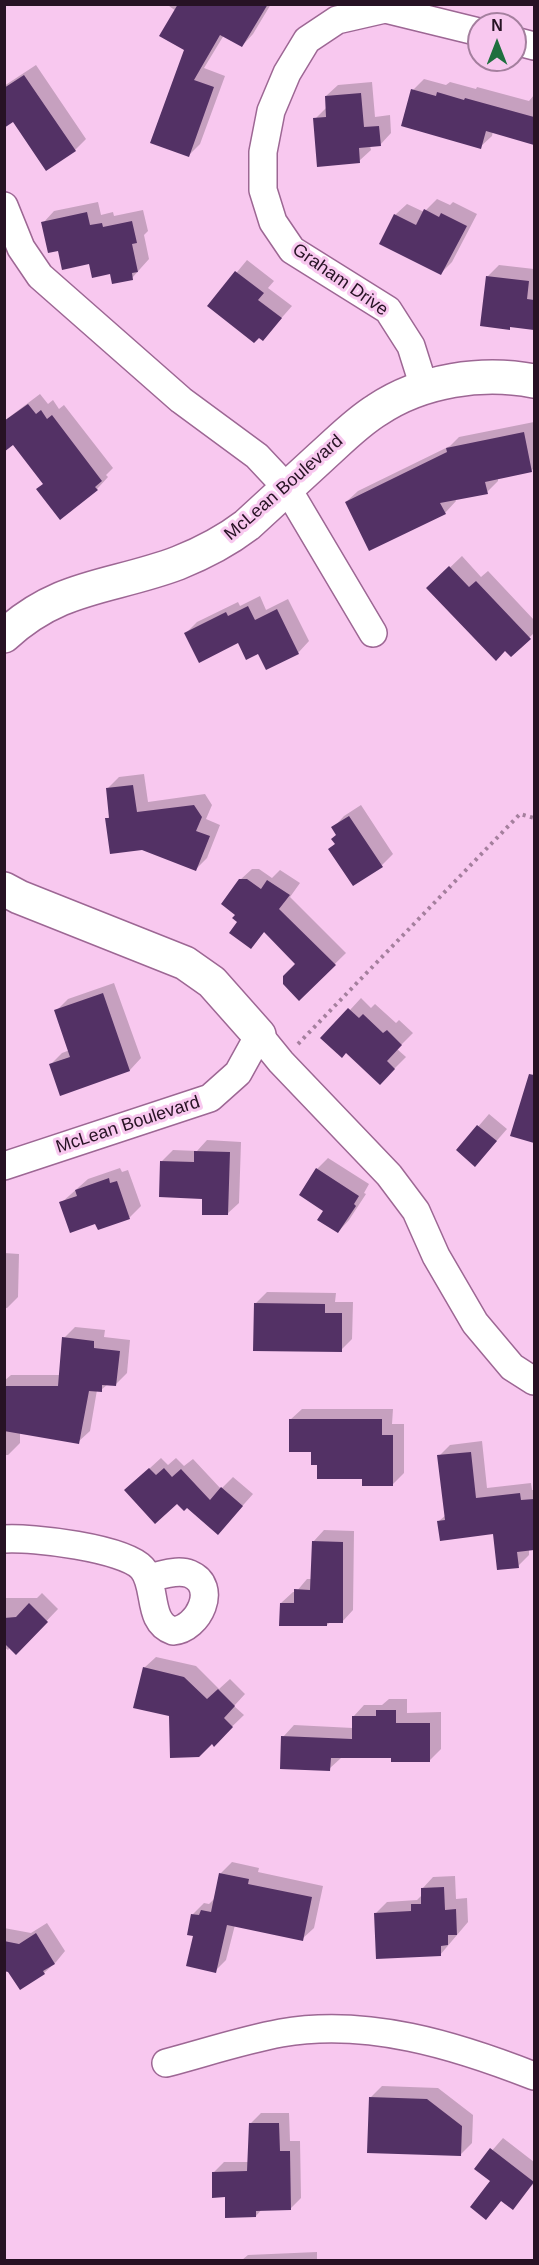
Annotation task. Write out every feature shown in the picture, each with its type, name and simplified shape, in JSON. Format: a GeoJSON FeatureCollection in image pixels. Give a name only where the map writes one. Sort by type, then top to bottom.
{"type":"FeatureCollection","features":[{"type":"Feature","properties":{"kind":"street","name":"Graham Drive"},"geometry":{"type":"LineString","coordinates":[[424,387],[411,346],[388,310],[292,250],[273,222],[263,190],[263,152],[271,111],[287,73],[308,40],[337,20],[385,7],[467,29]]}},
{"type":"Feature","properties":{"kind":"street"},"geometry":{"type":"LineString","coordinates":[[4,206],[21,248],[40,276],[181,400],[257,456],[287,488],[373,633]]}},
{"type":"Feature","properties":{"kind":"street","name":"McLean Boulevard"},"geometry":{"type":"LineString","coordinates":[[4,636],[21,620],[45,605],[72,593],[176,564],[231,537],[378,409],[424,387],[473,378],[534,381]]}},
{"type":"Feature","properties":{"kind":"street"},"geometry":{"type":"LineString","coordinates":[[4,889],[185,963],[212,982],[281,1062],[389,1175],[416,1211],[436,1256],[475,1323],[512,1366],[534,1381]]}},
{"type":"Feature","properties":{"kind":"street","name":"McLean Boulevard"},"geometry":{"type":"LineString","coordinates":[[4,1166],[210,1098],[238,1073],[259,1035]]}},
{"type":"Feature","properties":{"kind":"street"},"geometry":{"type":"LineString","coordinates":[[4,1539],[24,1537],[69,1543],[108,1553],[137,1564],[148,1578]]}},
{"type":"Feature","properties":{"kind":"street"},"geometry":{"type":"LineString","coordinates":[[166,2063],[282,2033],[333,2029],[383,2032],[434,2042],[496,2061],[534,2076]]}},
{"type":"Feature","properties":{"kind":"path"},"geometry":{"type":"LineString","coordinates":[[281,1062],[520,814],[534,818]]}},
{"type":"Feature","properties":{"kind":"building"},"geometry":{"type":"Polygon","coordinates":[[[178,4],[268,4],[242,47],[220,35],[194,80],[214,87],[189,157],[150,143],[184,50],[159,36],[178,4]]]}},
{"type":"Feature","properties":{"kind":"building"},"geometry":{"type":"Polygon","coordinates":[[[24,75],[76,151],[46,171],[13,122],[4,128],[4,88],[24,75]]]}},
{"type":"Feature","properties":{"kind":"building"},"geometry":{"type":"Polygon","coordinates":[[[411,89],[436,96],[437,92],[464,100],[465,98],[534,117],[534,145],[486,131],[481,149],[401,126],[411,89]]]}},
{"type":"Feature","properties":{"kind":"building"},"geometry":{"type":"Polygon","coordinates":[[[361,93],[364,127],[379,126],[381,146],[359,148],[360,163],[317,167],[313,118],[326,117],[325,96],[361,93]]]}},
{"type":"Feature","properties":{"kind":"building"},"geometry":{"type":"Polygon","coordinates":[[[424,209],[439,217],[441,213],[467,226],[441,275],[379,244],[394,214],[416,225],[424,209]]]}},
{"type":"Feature","properties":{"kind":"building"},"geometry":{"type":"Polygon","coordinates":[[[87,212],[90,225],[102,223],[103,227],[132,221],[137,243],[132,244],[138,272],[132,273],[133,280],[112,284],[110,274],[92,278],[89,264],[62,270],[58,251],[48,253],[41,222],[87,212]]]}},
{"type":"Feature","properties":{"kind":"building"},"geometry":{"type":"Polygon","coordinates":[[[235,271],[264,293],[258,300],[282,318],[263,341],[259,338],[254,343],[207,306],[235,271]]]}},
{"type":"Feature","properties":{"kind":"building"},"geometry":{"type":"Polygon","coordinates":[[[486,276],[529,281],[527,299],[534,300],[534,330],[480,326],[486,276]]]}},
{"type":"Feature","properties":{"kind":"building"},"geometry":{"type":"Polygon","coordinates":[[[28,404],[36,414],[41,410],[47,419],[52,415],[102,481],[95,487],[98,490],[60,520],[36,489],[43,484],[13,445],[4,452],[4,421],[28,404]]]}},
{"type":"Feature","properties":{"kind":"building"},"geometry":{"type":"Polygon","coordinates":[[[524,432],[532,472],[485,482],[488,494],[440,503],[446,514],[369,551],[345,502],[447,452],[446,448],[524,432]]]}},
{"type":"Feature","properties":{"kind":"building"},"geometry":{"type":"Polygon","coordinates":[[[449,566],[469,587],[476,581],[531,639],[511,657],[505,651],[496,661],[426,588],[449,566]]]}},
{"type":"Feature","properties":{"kind":"building"},"geometry":{"type":"Polygon","coordinates":[[[248,606],[255,620],[277,609],[299,654],[266,670],[258,654],[246,660],[238,643],[199,663],[184,633],[226,612],[228,616],[248,606]]]}},
{"type":"Feature","properties":{"kind":"building"},"geometry":{"type":"Polygon","coordinates":[[[133,785],[137,812],[194,805],[202,817],[196,831],[210,836],[196,871],[142,850],[110,854],[105,818],[109,818],[106,788],[133,785]]]}},
{"type":"Feature","properties":{"kind":"building"},"geometry":{"type":"Polygon","coordinates":[[[349,816],[383,867],[353,886],[328,849],[335,844],[331,839],[336,835],[331,827],[349,816]]]}},
{"type":"Feature","properties":{"kind":"building"},"geometry":{"type":"Polygon","coordinates":[[[239,879],[247,879],[261,889],[267,880],[290,895],[279,909],[336,965],[299,1001],[283,984],[283,976],[295,964],[264,932],[251,949],[229,933],[237,922],[232,918],[235,915],[221,904],[239,879]]]}},
{"type":"Feature","properties":{"kind":"building"},"geometry":{"type":"Polygon","coordinates":[[[103,993],[130,1071],[60,1096],[49,1064],[70,1057],[54,1010],[103,993]]]}},
{"type":"Feature","properties":{"kind":"building"},"geometry":{"type":"Polygon","coordinates":[[[348,1008],[359,1018],[363,1014],[383,1033],[387,1030],[402,1045],[387,1061],[395,1069],[380,1085],[346,1053],[342,1058],[320,1038],[348,1008]]]}},
{"type":"Feature","properties":{"kind":"building"},"geometry":{"type":"Polygon","coordinates":[[[529,1074],[534,1075],[534,1143],[510,1136],[529,1074]]]}},
{"type":"Feature","properties":{"kind":"building"},"geometry":{"type":"Polygon","coordinates":[[[477,1125],[497,1141],[475,1167],[456,1150],[477,1125]]]}},
{"type":"Feature","properties":{"kind":"building"},"geometry":{"type":"Polygon","coordinates":[[[194,1151],[230,1152],[228,1215],[202,1215],[202,1199],[159,1197],[160,1161],[194,1162],[194,1151]]]}},
{"type":"Feature","properties":{"kind":"building"},"geometry":{"type":"Polygon","coordinates":[[[316,1168],[359,1196],[354,1204],[356,1206],[338,1233],[317,1220],[323,1211],[299,1195],[316,1168]]]}},
{"type":"Feature","properties":{"kind":"building"},"geometry":{"type":"Polygon","coordinates":[[[109,1178],[110,1183],[117,1181],[130,1219],[98,1230],[95,1224],[70,1233],[59,1202],[77,1196],[75,1190],[109,1178]]]}},
{"type":"Feature","properties":{"kind":"building"},"geometry":{"type":"Polygon","coordinates":[[[254,1303],[325,1304],[325,1313],[342,1313],[342,1352],[253,1351],[254,1303]]]}},
{"type":"Feature","properties":{"kind":"building"},"geometry":{"type":"Polygon","coordinates":[[[62,1337],[94,1341],[94,1348],[120,1351],[116,1386],[102,1385],[102,1392],[89,1391],[79,1444],[4,1431],[4,1386],[58,1386],[62,1337]]]}},
{"type":"Feature","properties":{"kind":"building"},"geometry":{"type":"Polygon","coordinates":[[[289,1419],[382,1419],[382,1435],[393,1435],[393,1486],[362,1486],[362,1479],[317,1479],[317,1465],[311,1465],[311,1452],[289,1452],[289,1419]]]}},
{"type":"Feature","properties":{"kind":"building"},"geometry":{"type":"Polygon","coordinates":[[[471,1452],[476,1498],[520,1493],[521,1500],[534,1499],[534,1550],[517,1552],[519,1568],[497,1570],[493,1534],[440,1541],[437,1521],[445,1520],[437,1455],[471,1452]]]}},
{"type":"Feature","properties":{"kind":"building"},"geometry":{"type":"Polygon","coordinates":[[[149,1468],[156,1475],[164,1468],[172,1477],[181,1469],[210,1500],[221,1487],[243,1506],[218,1535],[187,1508],[184,1511],[177,1504],[155,1524],[124,1490],[149,1468]]]}},
{"type":"Feature","properties":{"kind":"building"},"geometry":{"type":"Polygon","coordinates":[[[312,1541],[343,1542],[343,1623],[327,1623],[327,1626],[279,1626],[280,1603],[294,1603],[294,1589],[310,1590],[312,1541]]]}},
{"type":"Feature","properties":{"kind":"building"},"geometry":{"type":"Polygon","coordinates":[[[29,1603],[48,1622],[16,1655],[4,1643],[4,1618],[16,1617],[29,1603]]]}},
{"type":"Feature","properties":{"kind":"building"},"geometry":{"type":"Polygon","coordinates":[[[143,1667],[184,1677],[207,1699],[218,1689],[235,1706],[224,1718],[233,1727],[214,1747],[212,1744],[199,1757],[170,1758],[169,1716],[133,1708],[143,1667]]]}},
{"type":"Feature","properties":{"kind":"building"},"geometry":{"type":"Polygon","coordinates":[[[376,1710],[396,1710],[396,1723],[430,1723],[430,1762],[391,1762],[391,1758],[331,1758],[330,1771],[280,1769],[281,1736],[352,1739],[352,1716],[376,1716],[376,1710]]]}},
{"type":"Feature","properties":{"kind":"building"},"geometry":{"type":"Polygon","coordinates":[[[219,1873],[249,1879],[248,1884],[312,1897],[303,1941],[227,1925],[216,1973],[186,1966],[193,1936],[187,1935],[191,1914],[199,1915],[201,1910],[211,1912],[219,1873]]]}},
{"type":"Feature","properties":{"kind":"building"},"geometry":{"type":"Polygon","coordinates":[[[444,1887],[445,1910],[456,1909],[457,1935],[448,1935],[448,1945],[441,1946],[441,1956],[376,1959],[374,1913],[411,1911],[411,1904],[421,1904],[421,1888],[444,1887]]]}},
{"type":"Feature","properties":{"kind":"building"},"geometry":{"type":"Polygon","coordinates":[[[36,1933],[55,1964],[43,1971],[45,1974],[20,1990],[8,1972],[4,1971],[4,1941],[19,1944],[36,1933]]]}},
{"type":"Feature","properties":{"kind":"building"},"geometry":{"type":"Polygon","coordinates":[[[369,2097],[427,2099],[462,2126],[461,2156],[367,2153],[369,2097]]]}},
{"type":"Feature","properties":{"kind":"building"},"geometry":{"type":"Polygon","coordinates":[[[249,2123],[279,2123],[280,2151],[290,2151],[291,2210],[256,2211],[256,2217],[225,2218],[225,2197],[212,2198],[212,2172],[247,2171],[249,2123]]]}},
{"type":"Feature","properties":{"kind":"building"},"geometry":{"type":"Polygon","coordinates":[[[490,2148],[534,2182],[513,2210],[501,2201],[486,2220],[470,2207],[490,2181],[474,2169],[490,2148]]]}}]}
